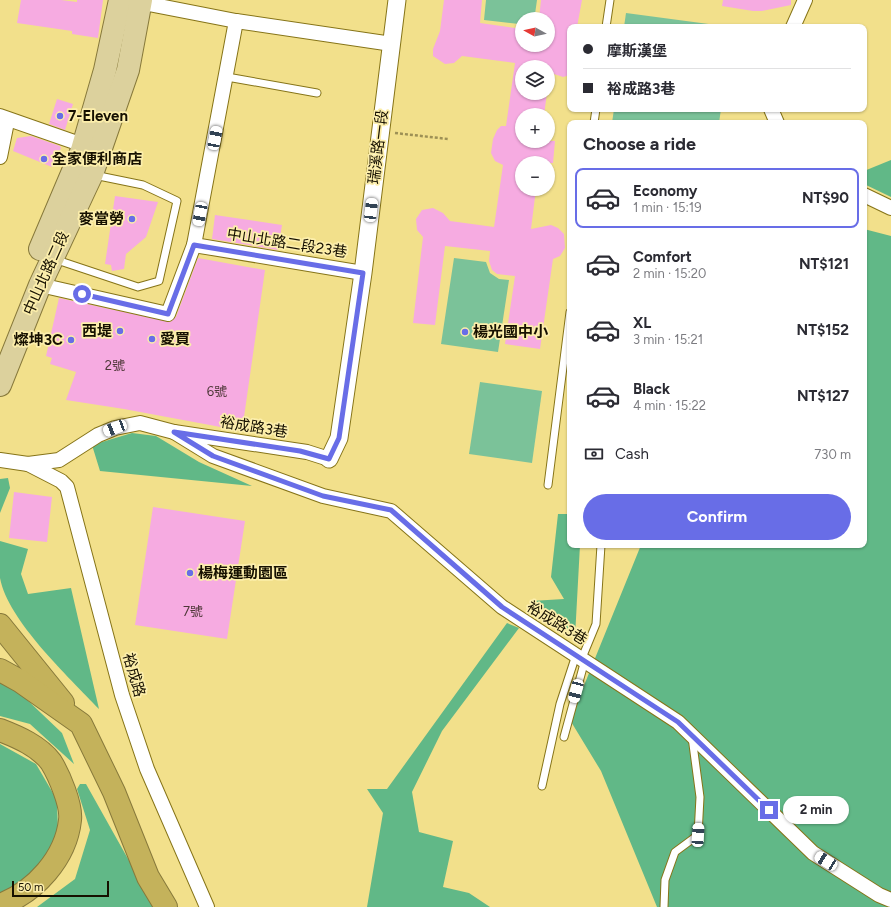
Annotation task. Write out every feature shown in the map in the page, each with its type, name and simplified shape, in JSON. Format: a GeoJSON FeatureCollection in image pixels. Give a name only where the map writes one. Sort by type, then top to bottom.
{"type":"FeatureCollection","features":[{"type":"Feature","properties":{"kind":"highway"},"geometry":{"type":"LineString","coordinates":[[0,625],[80,724],[114,792],[148,877],[166,907]]}},
{"type":"Feature","properties":{"kind":"highway"},"geometry":{"type":"LineString","coordinates":[[0,670],[20,681],[80,724]]}},
{"type":"Feature","properties":{"kind":"highway"},"geometry":{"type":"LineString","coordinates":[[0,730],[26,740],[50,762],[68,800],[70,819],[61,851],[47,872],[15,900],[0,905]]}},
{"type":"Feature","properties":{"kind":"main road","name":"中山北路二段"},"geometry":{"type":"LineString","coordinates":[[0,343],[83,145],[105,70],[131,1]]}},
{"type":"Feature","properties":{"kind":"main road","name":"中山北路二段"},"geometry":{"type":"LineString","coordinates":[[0,385],[40,284],[92,174],[128,70],[131,1]]}},
{"type":"Feature","properties":{"kind":"street","name":"瑞溪路一段"},"geometry":{"type":"LineString","coordinates":[[329,459],[339,438],[363,273],[397,0]]}},
{"type":"Feature","properties":{"kind":"street"},"geometry":{"type":"LineString","coordinates":[[131,1],[236,21],[392,44]]}},
{"type":"Feature","properties":{"kind":"street"},"geometry":{"type":"LineString","coordinates":[[794,24],[804,3]]}},
{"type":"Feature","properties":{"kind":"street"},"geometry":{"type":"LineString","coordinates":[[40,284],[168,314],[194,245],[227,77],[236,21]]}},
{"type":"Feature","properties":{"kind":"street"},"geometry":{"type":"LineString","coordinates":[[0,157],[4,120],[83,145]]}},
{"type":"Feature","properties":{"kind":"street"},"geometry":{"type":"LineString","coordinates":[[867,196],[891,208]]}},
{"type":"Feature","properties":{"kind":"street","name":"中山北路二段23巷"},"geometry":{"type":"LineString","coordinates":[[194,245],[363,273]]}},
{"type":"Feature","properties":{"kind":"street","name":"裕成路3巷"},"geometry":{"type":"LineString","coordinates":[[0,460],[28,464],[59,460],[98,435],[115,428],[140,423],[174,432],[300,451],[329,459]]}},
{"type":"Feature","properties":{"kind":"street","name":"裕成路3巷"},"geometry":{"type":"LineString","coordinates":[[174,432],[213,456],[323,496],[391,510],[502,607],[678,722],[813,853],[885,898]]}},
{"type":"Feature","properties":{"kind":"street","name":"裕成路"},"geometry":{"type":"LineString","coordinates":[[28,464],[61,480],[67,487],[122,695],[147,769],[207,907]]}},
{"type":"Feature","properties":{"kind":"lane"},"geometry":{"type":"LineString","coordinates":[[606,24],[610,0]]}},
{"type":"Feature","properties":{"kind":"lane"},"geometry":{"type":"LineString","coordinates":[[227,77],[317,93]]}},
{"type":"Feature","properties":{"kind":"lane"},"geometry":{"type":"LineString","coordinates":[[52,258],[138,287],[159,281],[177,201],[143,185],[92,174]]}},
{"type":"Feature","properties":{"kind":"lane"},"geometry":{"type":"LineString","coordinates":[[548,485],[567,336]]}},
{"type":"Feature","properties":{"kind":"lane"},"geometry":{"type":"LineString","coordinates":[[542,786],[560,704],[596,624],[601,548]]}},
{"type":"Feature","properties":{"kind":"lane"},"geometry":{"type":"LineString","coordinates":[[564,738],[581,658]]}},
{"type":"Feature","properties":{"kind":"lane"},"geometry":{"type":"LineString","coordinates":[[664,907],[665,880],[675,852],[698,835],[700,797],[691,735]]}},
{"type":"Feature","properties":{"kind":"lane"},"geometry":{"type":"LineString","coordinates":[[885,898],[888,907]]}},
{"type":"Feature","properties":{"kind":"path"},"geometry":{"type":"LineString","coordinates":[[401,134],[448,139]]}},
{"type":"Feature","properties":{"kind":"green space"},"geometry":{"type":"Polygon","coordinates":[[[486,0],[537,0],[535,12],[515,12],[515,24],[484,20],[486,0]]]}},
{"type":"Feature","properties":{"kind":"green space"},"geometry":{"type":"Polygon","coordinates":[[[626,13],[708,24],[624,24],[626,13]]]}},
{"type":"Feature","properties":{"kind":"green space"},"geometry":{"type":"Polygon","coordinates":[[[614,112],[721,112],[719,120],[612,120],[614,112]]]}},
{"type":"Feature","properties":{"kind":"green space"},"geometry":{"type":"Polygon","coordinates":[[[891,160],[891,197],[867,185],[867,170],[891,160]]]}},
{"type":"Feature","properties":{"kind":"green space"},"geometry":{"type":"Polygon","coordinates":[[[867,230],[891,236],[891,907],[657,907],[601,771],[570,720],[640,548],[867,548],[867,230]]]}},
{"type":"Feature","properties":{"kind":"green space"},"geometry":{"type":"Polygon","coordinates":[[[454,258],[486,262],[490,273],[499,279],[509,280],[498,352],[441,344],[454,258]]]}},
{"type":"Feature","properties":{"kind":"green space"},"geometry":{"type":"Polygon","coordinates":[[[480,382],[542,391],[532,463],[469,454],[480,382]]]}},
{"type":"Feature","properties":{"kind":"green space"},"geometry":{"type":"Polygon","coordinates":[[[132,433],[156,436],[199,462],[252,486],[100,471],[92,445],[132,433]]]}},
{"type":"Feature","properties":{"kind":"green space"},"geometry":{"type":"Polygon","coordinates":[[[8,478],[10,488],[0,513],[0,479],[8,478]]]}},
{"type":"Feature","properties":{"kind":"green space"},"geometry":{"type":"Polygon","coordinates":[[[558,514],[567,514],[567,548],[580,548],[575,637],[531,601],[564,599],[551,577],[558,514]]]}},
{"type":"Feature","properties":{"kind":"green space"},"geometry":{"type":"Polygon","coordinates":[[[0,541],[28,549],[21,574],[28,594],[71,588],[99,709],[41,648],[15,612],[5,595],[0,578],[0,541]]]}},
{"type":"Feature","properties":{"kind":"green space"},"geometry":{"type":"Polygon","coordinates":[[[507,623],[519,628],[442,731],[412,792],[419,832],[453,841],[443,887],[469,893],[490,907],[367,907],[383,813],[367,789],[387,789],[507,623]]]}},
{"type":"Feature","properties":{"kind":"green space"},"geometry":{"type":"Polygon","coordinates":[[[0,683],[21,694],[62,733],[74,764],[30,724],[0,716],[0,683]]]}},
{"type":"Feature","properties":{"kind":"green space"},"geometry":{"type":"Polygon","coordinates":[[[0,744],[36,764],[57,800],[58,833],[44,863],[13,888],[0,895],[0,744]]]}},
{"type":"Feature","properties":{"kind":"green space"},"geometry":{"type":"Polygon","coordinates":[[[80,784],[86,784],[155,907],[37,907],[75,879],[90,830],[77,789],[80,784]]]}},
{"type":"Feature","properties":{"kind":"building"},"geometry":{"type":"Polygon","coordinates":[[[21,0],[61,0],[77,2],[77,0],[103,0],[98,38],[72,34],[72,31],[17,23],[21,0]]]}},
{"type":"Feature","properties":{"kind":"building"},"geometry":{"type":"Polygon","coordinates":[[[444,0],[482,0],[480,23],[515,28],[515,52],[555,52],[555,12],[540,12],[541,0],[582,0],[578,24],[567,24],[567,76],[563,77],[555,74],[555,60],[515,60],[515,63],[462,56],[454,63],[445,64],[433,56],[433,49],[440,31],[444,0]]]}},
{"type":"Feature","properties":{"kind":"building"},"geometry":{"type":"Polygon","coordinates":[[[723,0],[791,0],[791,5],[762,11],[753,11],[722,6],[723,0]]]}},
{"type":"Feature","properties":{"kind":"building"},"geometry":{"type":"Polygon","coordinates":[[[515,63],[515,100],[546,100],[545,108],[515,108],[515,148],[554,148],[554,156],[515,156],[515,196],[535,196],[531,229],[551,225],[558,228],[564,234],[565,248],[560,256],[553,259],[540,349],[505,344],[515,276],[497,274],[492,270],[489,261],[490,251],[445,246],[435,325],[413,323],[423,237],[417,230],[416,219],[422,210],[433,208],[443,213],[450,221],[494,227],[503,165],[495,161],[491,153],[493,139],[497,130],[501,126],[506,126],[515,63]]]}},
{"type":"Feature","properties":{"kind":"building","name":"7-Eleven"},"geometry":{"type":"Polygon","coordinates":[[[57,99],[73,104],[65,130],[49,124],[57,99]]]}},
{"type":"Feature","properties":{"kind":"building","name":"全家便利商店"},"geometry":{"type":"Polygon","coordinates":[[[31,136],[60,146],[61,148],[52,167],[13,151],[17,138],[31,136]]]}},
{"type":"Feature","properties":{"kind":"building","name":"麥當勞"},"geometry":{"type":"Polygon","coordinates":[[[115,196],[158,202],[146,237],[126,254],[124,269],[112,271],[111,265],[105,264],[115,196]]]}},
{"type":"Feature","properties":{"kind":"building"},"geometry":{"type":"Polygon","coordinates":[[[215,215],[282,225],[278,250],[212,239],[215,215]]]}},
{"type":"Feature","properties":{"kind":"building","name":"愛買"},"geometry":{"type":"Polygon","coordinates":[[[198,258],[265,270],[242,431],[66,400],[76,372],[50,364],[52,358],[46,356],[59,298],[170,322],[176,317],[198,258]]]}},
{"type":"Feature","properties":{"kind":"building"},"geometry":{"type":"Polygon","coordinates":[[[14,492],[52,497],[47,542],[9,538],[14,492]]]}},
{"type":"Feature","properties":{"kind":"building","name":"楊梅運動園區"},"geometry":{"type":"Polygon","coordinates":[[[153,507],[245,521],[227,639],[135,625],[153,507]]]}},
{"type":"Feature","properties":{"kind":"place","name":"7-Eleven"},"geometry":{"type":"Point","coordinates":[60,116]}},
{"type":"Feature","properties":{"kind":"place","name":"全家便利商店"},"geometry":{"type":"Point","coordinates":[44,159]}},
{"type":"Feature","properties":{"kind":"place","name":"麥當勞"},"geometry":{"type":"Point","coordinates":[132,219]}},
{"type":"Feature","properties":{"kind":"place","name":"西堤"},"geometry":{"type":"Point","coordinates":[120,331]}},
{"type":"Feature","properties":{"kind":"place","name":"楊光國中小"},"geometry":{"type":"Point","coordinates":[465,332]}},
{"type":"Feature","properties":{"kind":"place","name":"愛買"},"geometry":{"type":"Point","coordinates":[152,339]}},
{"type":"Feature","properties":{"kind":"place","name":"燦坤3C"},"geometry":{"type":"Point","coordinates":[71,340]}},
{"type":"Feature","properties":{"kind":"place","name":"楊梅運動園區"},"geometry":{"type":"Point","coordinates":[190,573]}},
{"type":"Feature","properties":{"kind":"route"},"geometry":{"type":"LineString","coordinates":[[82,294],[168,314],[194,245],[363,273],[339,438],[329,459],[307,452],[174,432],[213,456],[323,496],[391,510],[502,607],[678,722],[769,810]]}}]}
